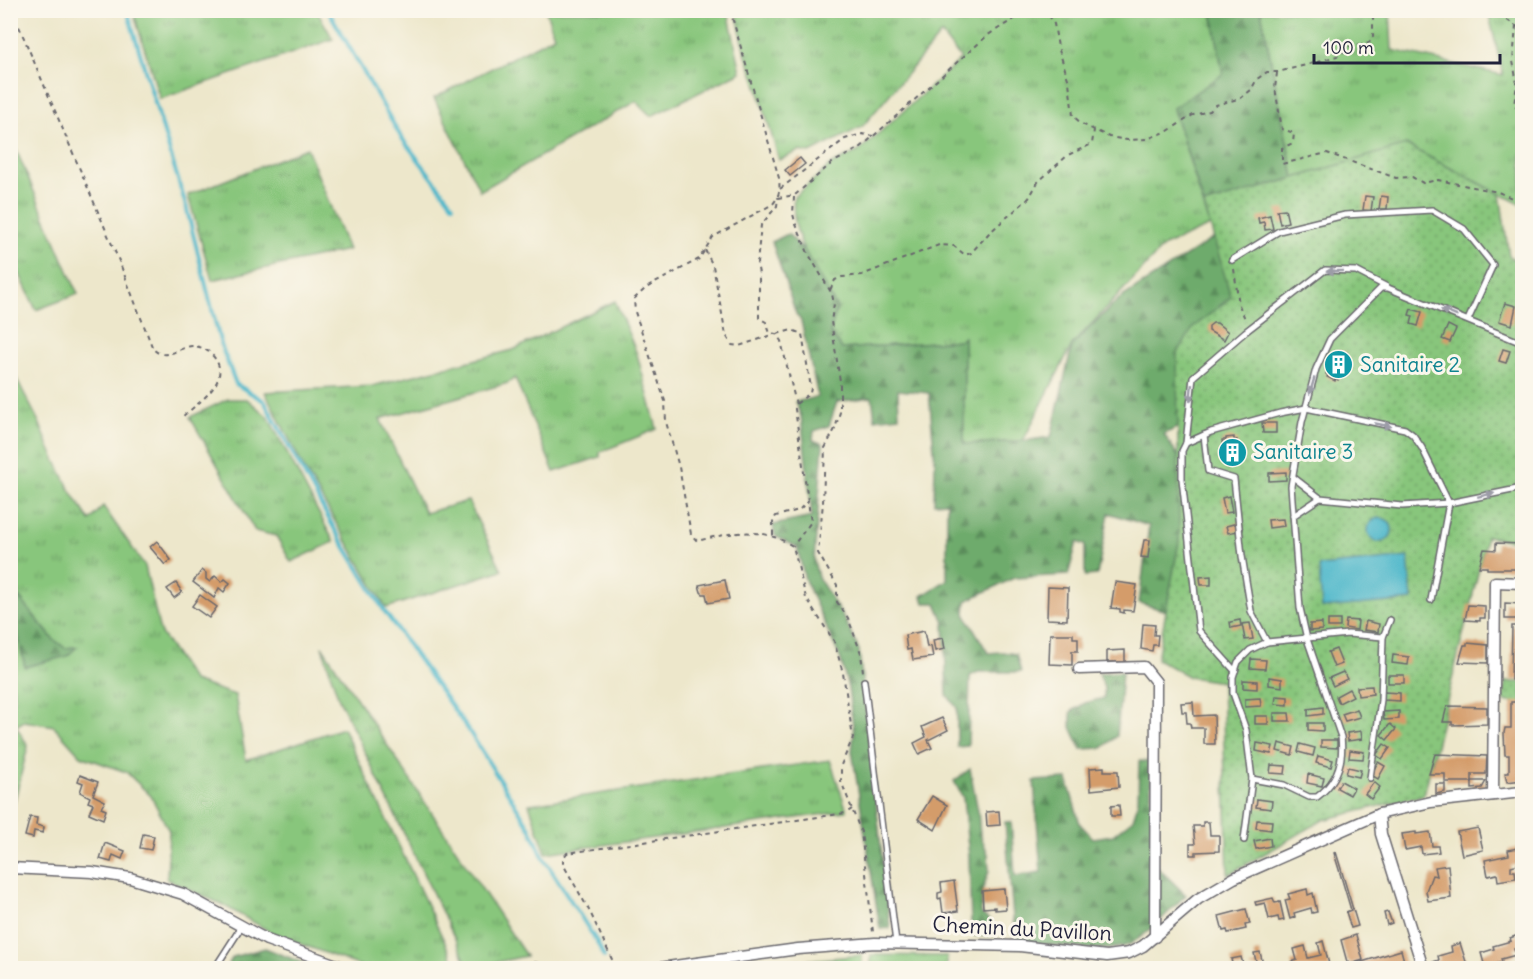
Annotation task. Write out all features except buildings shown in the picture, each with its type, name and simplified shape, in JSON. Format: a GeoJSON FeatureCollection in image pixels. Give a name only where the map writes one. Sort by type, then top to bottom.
{"type":"FeatureCollection","features":[{"type":"Feature","properties":{"kind":"street"},"geometry":{"type":"LineString","coordinates":[[1494,795],[1495,582],[1522,584]]}},
{"type":"Feature","properties":{"kind":"street"},"geometry":{"type":"LineString","coordinates":[[1079,669],[1144,667],[1156,682],[1155,937]]}},
{"type":"Feature","properties":{"kind":"street","name":"Chemin du Pavillon"},"geometry":{"type":"LineString","coordinates":[[660,969],[798,949],[875,943],[1020,946],[1107,956],[1129,953],[1155,937],[1198,899],[1234,878],[1379,814],[1431,802],[1522,792]]}},
{"type":"Feature","properties":{"kind":"street"},"geometry":{"type":"LineString","coordinates":[[1379,814],[1381,834],[1423,969]]}},
{"type":"Feature","properties":{"kind":"street"},"geometry":{"type":"LineString","coordinates":[[10,868],[92,872],[130,878],[183,894],[267,940],[345,969]]}},
{"type":"Feature","properties":{"kind":"lane"},"geometry":{"type":"LineString","coordinates":[[1232,260],[1280,231],[1345,215],[1432,210],[1464,229],[1493,265],[1468,320]]}},
{"type":"Feature","properties":{"kind":"lane"},"geometry":{"type":"LineString","coordinates":[[1235,671],[1199,631],[1182,479],[1182,451],[1186,443],[1193,377],[1250,328],[1325,270],[1356,271],[1388,288],[1522,343]]}},
{"type":"Feature","properties":{"kind":"lane"},"geometry":{"type":"LineString","coordinates":[[1252,778],[1284,785],[1309,797],[1317,797],[1333,781],[1340,765],[1343,753],[1341,737],[1307,639],[1300,608],[1291,486],[1316,369],[1330,339],[1381,288],[1388,288]]}},
{"type":"Feature","properties":{"kind":"lane"},"geometry":{"type":"LineString","coordinates":[[1186,443],[1204,435],[1280,413],[1306,408],[1405,429],[1413,435],[1422,448],[1449,503],[1431,600]]}},
{"type":"Feature","properties":{"kind":"lane"},"geometry":{"type":"LineString","coordinates":[[1204,435],[1209,471],[1234,479],[1242,556],[1251,611],[1267,642]]}},
{"type":"Feature","properties":{"kind":"lane"},"geometry":{"type":"LineString","coordinates":[[1293,477],[1320,498],[1402,506],[1449,503],[1522,488]]}},
{"type":"Feature","properties":{"kind":"lane"},"geometry":{"type":"LineString","coordinates":[[1293,516],[1320,498]]}},
{"type":"Feature","properties":{"kind":"lane"},"geometry":{"type":"LineString","coordinates":[[1370,778],[1381,700],[1383,637],[1390,620]]}},
{"type":"Feature","properties":{"kind":"lane"},"geometry":{"type":"LineString","coordinates":[[1244,840],[1252,778],[1246,730],[1233,693],[1233,676],[1238,662],[1250,650],[1267,642],[1348,634],[1383,637]]}},
{"type":"Feature","properties":{"kind":"lane"},"geometry":{"type":"LineString","coordinates":[[864,681],[896,943]]}},
{"type":"Feature","properties":{"kind":"lane"},"geometry":{"type":"LineString","coordinates":[[215,969],[242,926]]}},
{"type":"Feature","properties":{"kind":"path"},"geometry":{"type":"LineString","coordinates":[[12,10],[119,261],[153,349],[158,354],[165,355],[190,346],[201,347],[218,363],[218,381],[210,392],[182,417]]}},
{"type":"Feature","properties":{"kind":"path"},"geometry":{"type":"LineString","coordinates":[[730,10],[740,51],[763,117],[780,189],[777,206],[761,225],[757,263],[761,304],[759,318],[769,324],[771,334],[776,334],[781,341],[796,405],[811,522],[794,546],[806,598],[834,641],[843,673],[853,738],[841,765],[841,781],[861,832],[875,943]]}},
{"type":"Feature","properties":{"kind":"path"},"geometry":{"type":"LineString","coordinates":[[1048,15],[1054,10]]}},
{"type":"Feature","properties":{"kind":"path"},"geometry":{"type":"LineString","coordinates":[[794,546],[764,532],[748,532],[697,541],[691,534],[679,467],[666,422],[665,401],[634,312],[634,299],[646,288],[699,259],[713,237],[764,209],[778,198],[795,195],[832,164],[860,148],[988,35],[1014,19],[1039,11],[1048,15],[1054,24],[1069,82],[1073,116],[1109,137],[1127,140],[1147,139],[1168,131],[1193,115],[1210,111],[1216,105],[1241,98],[1251,90],[1257,79],[1267,72],[1278,72],[1340,55],[1350,46],[1369,43],[1372,37],[1373,10]]}},
{"type":"Feature","properties":{"kind":"path"},"geometry":{"type":"LineString","coordinates":[[1492,10],[1522,28]]}},
{"type":"Feature","properties":{"kind":"path"},"geometry":{"type":"LineString","coordinates":[[1516,26],[1513,61],[1517,84],[1514,105],[1522,114]]}},
{"type":"Feature","properties":{"kind":"path"},"geometry":{"type":"LineString","coordinates":[[1278,72],[1275,88],[1282,129],[1294,133],[1293,143],[1282,148],[1282,164],[1327,153],[1396,178],[1412,177],[1423,183],[1438,180],[1498,192],[1522,201]]}},
{"type":"Feature","properties":{"kind":"path"},"geometry":{"type":"LineString","coordinates":[[830,291],[835,280],[842,277],[862,275],[939,245],[949,244],[965,255],[970,253],[1029,198],[1038,182],[1068,155],[1092,144],[1094,130]]}},
{"type":"Feature","properties":{"kind":"path"},"geometry":{"type":"LineString","coordinates":[[780,189],[845,139],[862,134],[873,136]]}},
{"type":"Feature","properties":{"kind":"path"},"geometry":{"type":"LineString","coordinates":[[795,195],[793,214],[795,222],[808,253],[830,291],[834,304],[831,321],[840,381],[840,412],[835,429],[825,448],[824,503],[818,553],[837,585],[837,602],[848,618],[861,653],[864,681]]}},
{"type":"Feature","properties":{"kind":"path"},"geometry":{"type":"LineString","coordinates":[[705,250],[713,266],[726,335],[732,345],[739,346],[792,330],[801,334],[811,388],[810,393],[796,405]]}},
{"type":"Feature","properties":{"kind":"path"},"geometry":{"type":"LineString","coordinates":[[1232,260],[1239,305],[1250,328]]}},
{"type":"Feature","properties":{"kind":"path"},"geometry":{"type":"LineString","coordinates":[[773,536],[773,521],[776,516],[799,510],[808,500]]}},
{"type":"Feature","properties":{"kind":"path"},"geometry":{"type":"LineString","coordinates":[[616,969],[590,912],[563,864],[563,858],[567,853],[846,813],[852,809]]}},
{"type":"Feature","properties":{"kind":"green space"},"geometry":{"type":"Polygon","coordinates":[[[133,11],[317,11],[333,39],[160,99],[133,11]]]}},
{"type":"Feature","properties":{"kind":"green space"},"geometry":{"type":"Polygon","coordinates":[[[546,11],[728,11],[741,72],[651,116],[636,101],[480,191],[434,98],[554,36],[546,11]]]}},
{"type":"Feature","properties":{"kind":"green space"},"geometry":{"type":"Polygon","coordinates":[[[736,11],[1212,11],[1223,74],[1173,108],[1210,226],[1164,246],[1072,345],[1023,441],[963,444],[960,340],[842,349],[830,332],[837,308],[806,255],[796,227],[794,212],[794,197],[832,164],[859,151],[961,59],[941,34],[862,127],[810,153],[799,151],[779,160],[746,56],[736,11]]]}},
{"type":"Feature","properties":{"kind":"green space"},"geometry":{"type":"Polygon","coordinates":[[[1212,11],[1261,11],[1294,178],[1204,205],[1173,108],[1223,74],[1212,11]]]}},
{"type":"Feature","properties":{"kind":"green space"},"geometry":{"type":"Polygon","coordinates":[[[1261,11],[1390,11],[1392,50],[1503,75],[1488,11],[1516,11],[1522,15],[1522,205],[1406,145],[1294,178],[1261,11]]]}},
{"type":"Feature","properties":{"kind":"green space"},"geometry":{"type":"Polygon","coordinates":[[[11,138],[78,294],[36,310],[11,255],[11,138]]]}},
{"type":"Feature","properties":{"kind":"green space"},"geometry":{"type":"Polygon","coordinates":[[[1406,145],[1500,194],[1509,256],[1522,264],[1522,543],[1487,536],[1424,795],[1323,820],[1228,875],[1222,682],[1189,677],[1157,659],[1179,542],[1177,354],[1193,328],[1231,297],[1204,205],[1406,145]]]}},
{"type":"Feature","properties":{"kind":"green space"},"geometry":{"type":"Polygon","coordinates":[[[307,148],[348,250],[212,280],[188,195],[307,148]]]}},
{"type":"Feature","properties":{"kind":"green space"},"geometry":{"type":"Polygon","coordinates":[[[788,234],[804,250],[837,308],[830,332],[842,349],[960,340],[964,337],[964,444],[1051,437],[1072,345],[1119,299],[1214,238],[1231,297],[1193,328],[1185,424],[1164,434],[1179,458],[1179,542],[1166,611],[1139,603],[1149,526],[1109,513],[1097,575],[1085,576],[1085,545],[1077,542],[1068,575],[1014,578],[966,601],[965,614],[988,653],[1016,654],[1021,672],[978,672],[970,676],[968,746],[957,747],[957,708],[947,695],[944,622],[936,603],[924,603],[922,596],[947,580],[947,502],[934,503],[935,462],[929,393],[898,390],[899,416],[875,419],[872,397],[837,402],[829,426],[814,431],[813,440],[823,444],[814,561],[818,577],[845,620],[859,650],[890,928],[880,929],[852,751],[854,733],[848,688],[841,660],[805,580],[797,547],[775,536],[773,525],[812,517],[801,416],[795,402],[818,397],[801,321],[796,314],[772,242],[788,234]]]}},
{"type":"Feature","properties":{"kind":"green space"},"geometry":{"type":"Polygon","coordinates":[[[615,301],[637,354],[657,429],[600,452],[600,457],[554,472],[515,378],[508,383],[380,419],[425,513],[468,501],[502,570],[386,608],[305,470],[265,392],[372,386],[513,350],[615,301]]]}},
{"type":"Feature","properties":{"kind":"green space"},"geometry":{"type":"Polygon","coordinates":[[[11,368],[69,488],[90,521],[103,506],[145,566],[160,632],[193,681],[235,695],[246,760],[343,728],[457,968],[366,968],[276,935],[223,905],[167,879],[169,831],[151,796],[126,772],[81,756],[54,726],[24,721],[16,726],[28,746],[11,815],[10,702],[15,699],[11,685],[11,624],[18,635],[25,667],[76,647],[65,648],[53,639],[11,587],[11,368]]]}},
{"type":"Feature","properties":{"kind":"green space"},"geometry":{"type":"Polygon","coordinates":[[[228,399],[247,399],[268,417],[334,542],[291,562],[276,536],[255,531],[190,417],[228,399]]]}},
{"type":"Feature","properties":{"kind":"green space"},"geometry":{"type":"Polygon","coordinates":[[[10,587],[53,639],[65,648],[77,647],[67,656],[25,667],[18,635],[11,624],[10,587]]]}},
{"type":"Feature","properties":{"kind":"green space"},"geometry":{"type":"Polygon","coordinates":[[[322,646],[526,956],[469,968],[338,697],[322,646]]]}},
{"type":"Feature","properties":{"kind":"green space"},"geometry":{"type":"Polygon","coordinates":[[[1122,672],[1117,736],[1102,748],[1081,749],[1071,727],[1071,712],[1085,703],[1104,698],[1104,688],[1099,673],[1122,672]]]}},
{"type":"Feature","properties":{"kind":"green space"},"geometry":{"type":"Polygon","coordinates":[[[1505,682],[1522,682],[1522,704],[1504,701],[1505,682]]]}},
{"type":"Feature","properties":{"kind":"green space"},"geometry":{"type":"Polygon","coordinates":[[[830,760],[847,811],[546,853],[529,804],[830,760]]]}},
{"type":"Feature","properties":{"kind":"green space"},"geometry":{"type":"Polygon","coordinates":[[[1139,761],[1151,762],[1151,861],[1186,895],[1145,934],[1130,944],[1119,947],[1090,949],[1015,940],[1005,822],[1011,822],[1015,876],[1041,872],[1034,781],[1067,779],[1080,824],[1093,838],[1113,835],[1133,819],[1138,803],[1139,761]]]}},
{"type":"Feature","properties":{"kind":"green space"},"geometry":{"type":"Polygon","coordinates":[[[970,769],[980,834],[988,854],[989,871],[982,891],[981,913],[996,927],[996,936],[974,936],[971,926],[969,856],[963,798],[954,781],[970,769]]]}},
{"type":"Feature","properties":{"kind":"green space"},"geometry":{"type":"Polygon","coordinates":[[[265,948],[316,968],[226,968],[233,957],[265,948]]]}},
{"type":"Feature","properties":{"kind":"green space"},"geometry":{"type":"Polygon","coordinates":[[[862,955],[862,968],[726,968],[862,955]]]}},
{"type":"Feature","properties":{"kind":"green space"},"geometry":{"type":"Polygon","coordinates":[[[871,955],[947,956],[947,968],[871,968],[871,955]]]}},
{"type":"Feature","properties":{"kind":"water"},"geometry":{"type":"Polygon","coordinates":[[[1380,518],[1388,522],[1392,530],[1388,538],[1380,542],[1372,538],[1368,530],[1372,522],[1380,518]]]}},
{"type":"Feature","properties":{"kind":"water"},"geometry":{"type":"Polygon","coordinates":[[[1408,557],[1412,600],[1322,608],[1319,566],[1408,557]]]}},
{"type":"Feature","properties":{"kind":"waterway"},"geometry":{"type":"LineString","coordinates":[[127,10],[186,206],[221,345],[236,384],[264,401],[335,530],[385,612],[469,731],[530,828],[543,857],[597,942],[604,957]]}},
{"type":"Feature","properties":{"kind":"waterway"},"geometry":{"type":"LineString","coordinates":[[328,10],[401,137],[453,205]]}},
{"type":"Feature","properties":{"kind":"place","name":"Sanitaire 2"},"geometry":{"type":"Point","coordinates":[1339,365]}},
{"type":"Feature","properties":{"kind":"place","name":"Sanitaire 3"},"geometry":{"type":"Point","coordinates":[1232,452]}}]}
